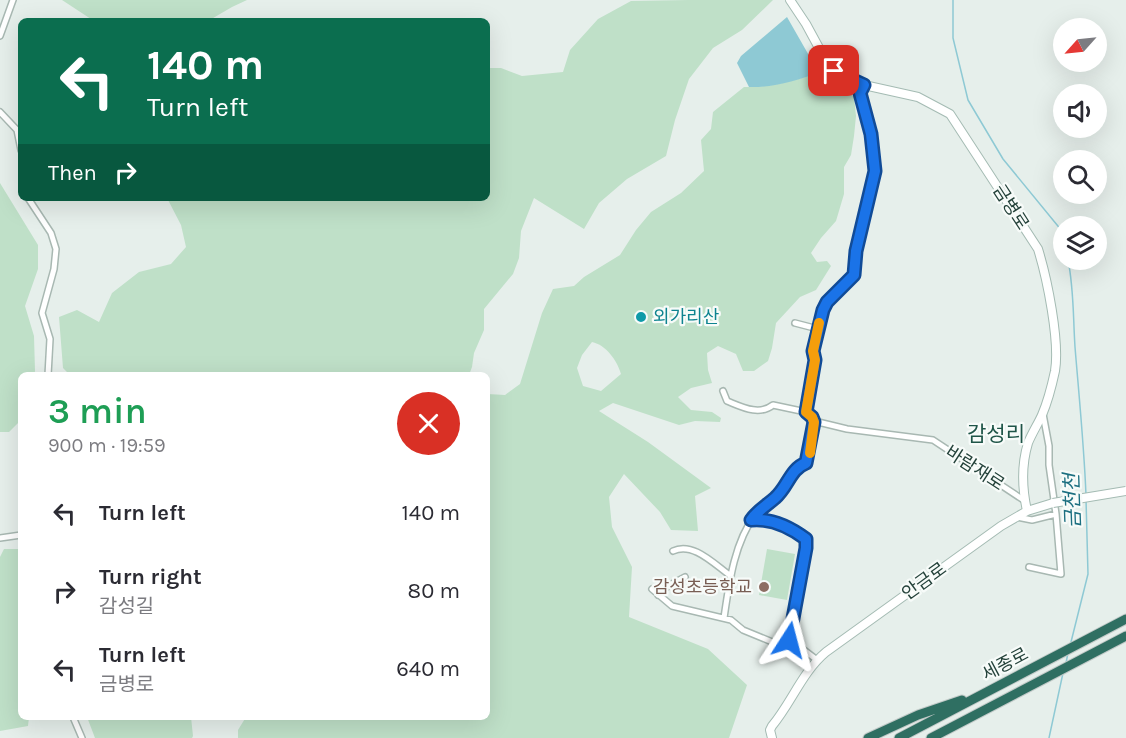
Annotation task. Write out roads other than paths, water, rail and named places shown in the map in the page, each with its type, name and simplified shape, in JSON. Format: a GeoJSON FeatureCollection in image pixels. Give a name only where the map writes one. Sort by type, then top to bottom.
{"type":"FeatureCollection","features":[{"type":"Feature","properties":{"kind":"highway","name":"세종로"},"geometry":{"type":"LineString","coordinates":[[899,738],[1126,618]]}},
{"type":"Feature","properties":{"kind":"highway","name":"세종로"},"geometry":{"type":"LineString","coordinates":[[931,738],[1126,636]]}},
{"type":"Feature","properties":{"kind":"highway"},"geometry":{"type":"LineString","coordinates":[[868,738],[918,715],[989,691]]}},
{"type":"Feature","properties":{"kind":"street"},"geometry":{"type":"LineString","coordinates":[[0,36],[13,0]]}},
{"type":"Feature","properties":{"kind":"street","name":"금병로"},"geometry":{"type":"LineString","coordinates":[[790,0],[834,71],[864,85],[918,97],[950,114],[1038,249],[1055,335],[1056,352],[1055,369],[1043,414],[1029,441],[1024,459],[1022,491],[1027,511]]}},
{"type":"Feature","properties":{"kind":"street"},"geometry":{"type":"LineString","coordinates":[[806,412],[815,360],[813,351],[823,310],[827,302],[854,275],[856,251],[875,171],[871,134],[860,93],[864,85]]}},
{"type":"Feature","properties":{"kind":"street"},"geometry":{"type":"LineString","coordinates":[[0,112],[17,130],[18,135]]}},
{"type":"Feature","properties":{"kind":"street"},"geometry":{"type":"LineString","coordinates":[[30,201],[51,233],[56,249],[54,269],[42,313],[50,339],[48,372]]}},
{"type":"Feature","properties":{"kind":"street"},"geometry":{"type":"LineString","coordinates":[[795,323],[818,329]]}},
{"type":"Feature","properties":{"kind":"street"},"geometry":{"type":"LineString","coordinates":[[723,391],[727,401],[745,408],[763,411],[773,405],[806,412],[814,422],[806,463],[798,466],[777,497],[762,506],[743,535],[731,576],[724,618]]}},
{"type":"Feature","properties":{"kind":"street"},"geometry":{"type":"LineString","coordinates":[[1029,567],[1061,574],[1048,436],[1043,414]]}},
{"type":"Feature","properties":{"kind":"street","name":"바람재로"},"geometry":{"type":"LineString","coordinates":[[814,422],[933,440],[1025,501]]}},
{"type":"Feature","properties":{"kind":"street","name":"안금로"},"geometry":{"type":"LineString","coordinates":[[764,738],[771,734],[792,701],[806,672],[817,660],[1001,526],[1027,511],[1053,503],[1126,491]]}},
{"type":"Feature","properties":{"kind":"street"},"geometry":{"type":"LineString","coordinates":[[1017,517],[1032,520],[1056,514]]}},
{"type":"Feature","properties":{"kind":"street"},"geometry":{"type":"LineString","coordinates":[[751,520],[765,520],[783,525],[806,539],[789,640],[817,660]]}},
{"type":"Feature","properties":{"kind":"street"},"geometry":{"type":"LineString","coordinates":[[0,538],[18,535]]}},
{"type":"Feature","properties":{"kind":"street"},"geometry":{"type":"LineString","coordinates":[[673,551],[680,548],[693,549],[731,576]]}},
{"type":"Feature","properties":{"kind":"street"},"geometry":{"type":"LineString","coordinates":[[658,595],[668,586],[685,577]]}},
{"type":"Feature","properties":{"kind":"street"},"geometry":{"type":"LineString","coordinates":[[652,589],[672,606],[731,620],[743,630],[782,646],[796,644]]}},
{"type":"Feature","properties":{"kind":"street"},"geometry":{"type":"LineString","coordinates":[[74,720],[82,738]]}},
{"type":"Feature","properties":{"kind":"water"},"geometry":{"type":"Polygon","coordinates":[[[787,17],[819,73],[776,85],[749,87],[737,63],[741,56],[787,17]]]}},
{"type":"Feature","properties":{"kind":"waterway","name":"금천천"},"geometry":{"type":"LineString","coordinates":[[953,0],[953,38],[968,100],[1003,159],[1053,220]]}},
{"type":"Feature","properties":{"kind":"waterway","name":"금천천"},"geometry":{"type":"LineString","coordinates":[[1070,270],[1086,495]]}},
{"type":"Feature","properties":{"kind":"waterway","name":"금천천"},"geometry":{"type":"LineString","coordinates":[[1071,642],[1088,574],[1086,499]]}},
{"type":"Feature","properties":{"kind":"waterway","name":"금천천"},"geometry":{"type":"LineString","coordinates":[[1066,663],[1068,653]]}},
{"type":"Feature","properties":{"kind":"waterway","name":"금천천"},"geometry":{"type":"LineString","coordinates":[[1049,738],[1063,673]]}},
{"type":"Feature","properties":{"kind":"place","name":"외가리산"},"geometry":{"type":"Point","coordinates":[641,317]}},
{"type":"Feature","properties":{"kind":"place","name":"감성초등학교"},"geometry":{"type":"Point","coordinates":[764,587]}},
{"type":"Feature","properties":{"kind":"district","name":"감성리"},"geometry":{"type":"Point","coordinates":[996,434]}}]}
